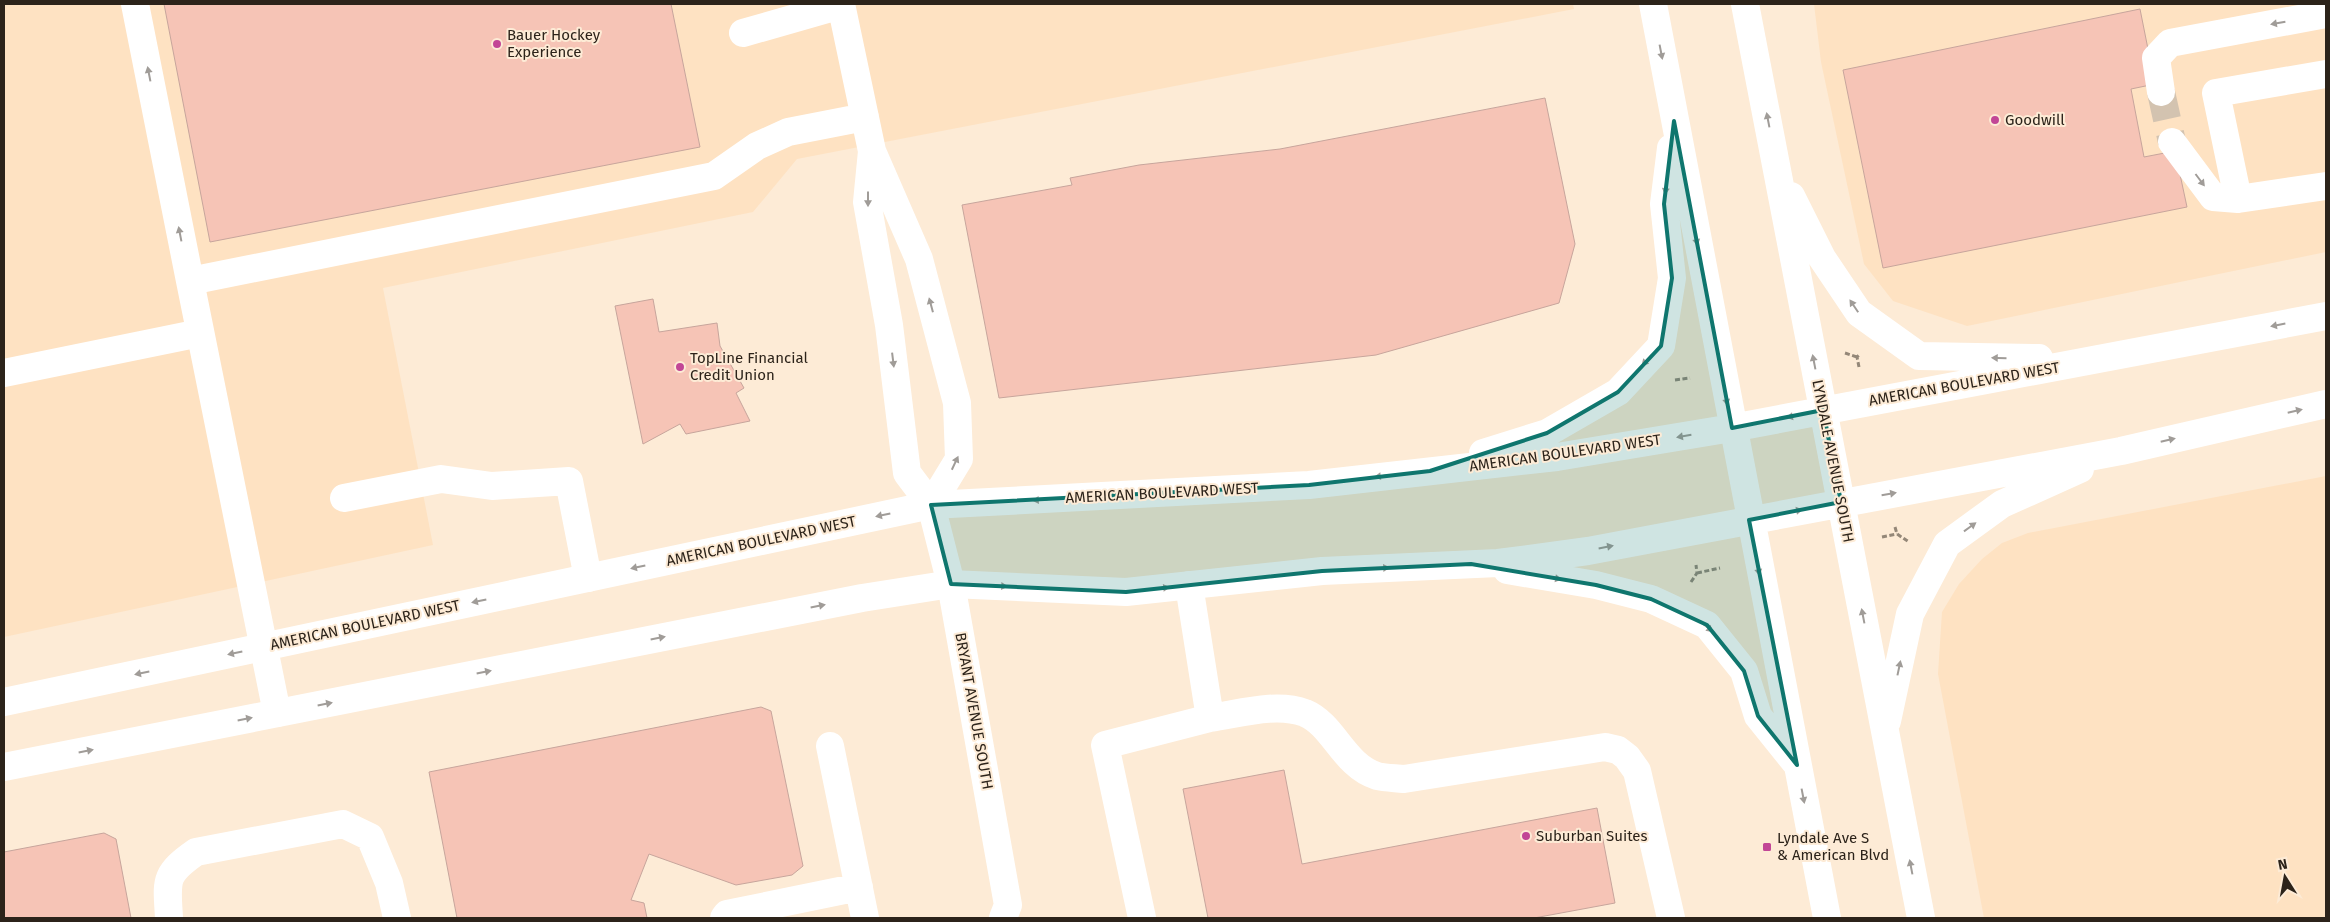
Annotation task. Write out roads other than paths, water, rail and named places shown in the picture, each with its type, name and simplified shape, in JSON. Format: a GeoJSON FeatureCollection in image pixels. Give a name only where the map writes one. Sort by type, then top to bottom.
{"type":"FeatureCollection","features":[{"type":"Feature","properties":{"kind":"main road"},"geometry":{"type":"LineString","coordinates":[[135,4],[277,713]]}},
{"type":"Feature","properties":{"kind":"main road"},"geometry":{"type":"LineString","coordinates":[[743,33],[841,4],[872,151],[919,259],[957,404],[959,459],[931,505],[907,473],[889,326],[867,202],[872,151]]}},
{"type":"Feature","properties":{"kind":"main road"},"geometry":{"type":"LineString","coordinates":[[1652,4],[1749,520],[1827,918]]}},
{"type":"Feature","properties":{"kind":"main road","name":"LYNDALE AVENUE SOUTH"},"geometry":{"type":"LineString","coordinates":[[1746,4],[1921,918]]}},
{"type":"Feature","properties":{"kind":"main road"},"geometry":{"type":"LineString","coordinates":[[2161,92],[2156,58],[2170,43],[2326,14]]}},
{"type":"Feature","properties":{"kind":"main road"},"geometry":{"type":"LineString","coordinates":[[2238,199],[2216,94],[2326,74]]}},
{"type":"Feature","properties":{"kind":"main road"},"geometry":{"type":"LineString","coordinates":[[190,282],[714,176],[757,146],[788,132],[865,117]]}},
{"type":"Feature","properties":{"kind":"main road"},"geometry":{"type":"LineString","coordinates":[[1430,470],[1547,433],[1618,392],[1661,346],[1672,278],[1664,204],[1674,122]]}},
{"type":"Feature","properties":{"kind":"main road"},"geometry":{"type":"LineString","coordinates":[[2172,142],[2213,197],[2238,199],[2326,186]]}},
{"type":"Feature","properties":{"kind":"main road"},"geometry":{"type":"LineString","coordinates":[[1777,168],[1822,258],[1859,313],[1919,356],[2100,359]]}},
{"type":"Feature","properties":{"kind":"main road","name":"AMERICAN BOULEVARD WEST"},"geometry":{"type":"LineString","coordinates":[[4,702],[931,505],[1309,484],[1557,457],[1732,428],[2326,316]]}},
{"type":"Feature","properties":{"kind":"main road"},"geometry":{"type":"LineString","coordinates":[[4,373],[200,333]]}},
{"type":"Feature","properties":{"kind":"main road"},"geometry":{"type":"LineString","coordinates":[[4,767],[862,598],[951,584],[1126,592],[1322,571],[1498,563],[1588,551],[1841,502],[2121,451],[2326,404]]}},
{"type":"Feature","properties":{"kind":"main road"},"geometry":{"type":"LineString","coordinates":[[1885,732],[1910,614],[1947,544],[2002,504],[2121,451]]}},
{"type":"Feature","properties":{"kind":"main road"},"geometry":{"type":"LineString","coordinates":[[344,498],[441,478],[492,486],[568,481],[588,578]]}},
{"type":"Feature","properties":{"kind":"main road","name":"BRYANT AVENUE SOUTH"},"geometry":{"type":"LineString","coordinates":[[931,505],[951,584],[1008,905],[1003,918]]}},
{"type":"Feature","properties":{"kind":"main road"},"geometry":{"type":"LineString","coordinates":[[1471,564],[1615,590],[1651,599],[1707,625],[1744,670],[1758,716],[1797,765]]}},
{"type":"Feature","properties":{"kind":"main road"},"geometry":{"type":"LineString","coordinates":[[1188,585],[1210,718]]}},
{"type":"Feature","properties":{"kind":"main road"},"geometry":{"type":"LineString","coordinates":[[1142,918],[1105,745],[1210,718],[1278,708],[1304,713],[1322,723],[1354,762],[1377,776],[1404,778],[1573,751],[1605,747],[1618,750],[1627,757],[1637,771],[1671,918]]}},
{"type":"Feature","properties":{"kind":"main road"},"geometry":{"type":"LineString","coordinates":[[830,746],[865,918]]}},
{"type":"Feature","properties":{"kind":"main road"},"geometry":{"type":"LineString","coordinates":[[169,918],[167,882],[176,866],[196,852],[343,824],[370,837],[389,883],[397,918]]}},
{"type":"Feature","properties":{"kind":"main road"},"geometry":{"type":"LineString","coordinates":[[724,918],[727,914],[859,887]]}},
{"type":"Feature","properties":{"kind":"tunnel"},"geometry":{"type":"LineString","coordinates":[[2161,92],[2172,142]]}},
{"type":"Feature","properties":{"kind":"place","name":"Bauer Hockey Experience"},"geometry":{"type":"Point","coordinates":[497,44]}},
{"type":"Feature","properties":{"kind":"place","name":"Goodwill"},"geometry":{"type":"Point","coordinates":[1995,120]}},
{"type":"Feature","properties":{"kind":"place","name":"TopLine Financial Credit Union"},"geometry":{"type":"Point","coordinates":[680,367]}},
{"type":"Feature","properties":{"kind":"place","name":"Suburban Suites"},"geometry":{"type":"Point","coordinates":[1526,836]}},
{"type":"Feature","properties":{"kind":"place","name":"Lyndale Ave S & American Blvd"},"geometry":{"type":"Point","coordinates":[1767,847]}}]}
